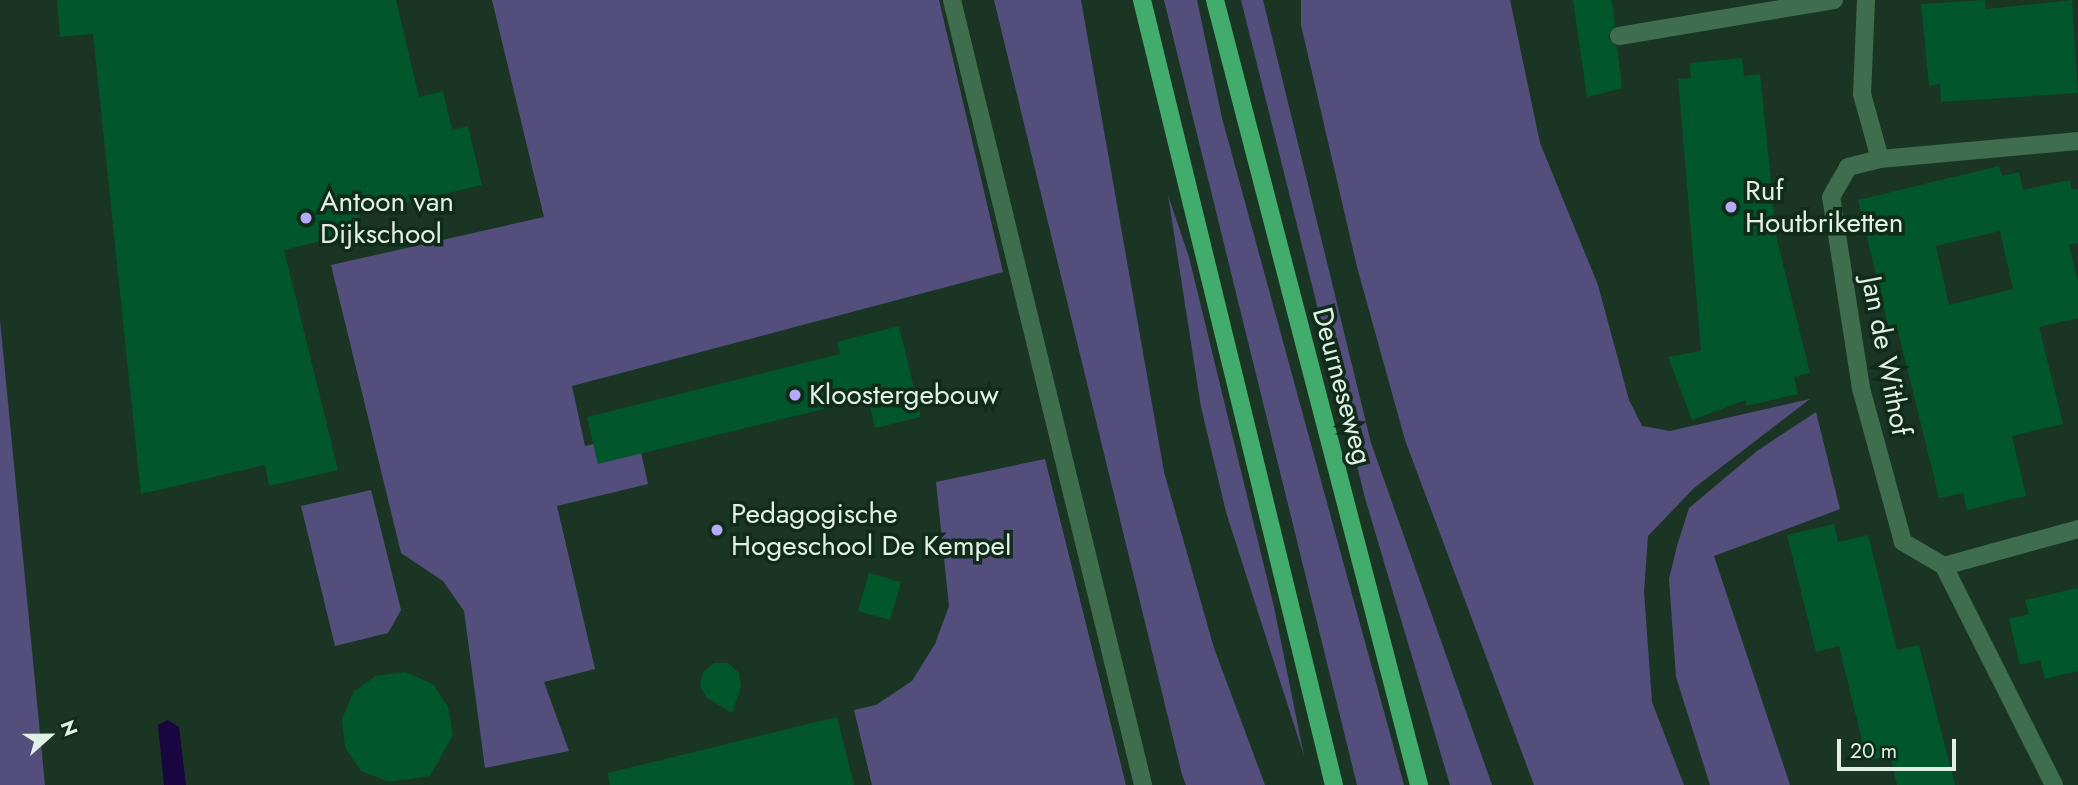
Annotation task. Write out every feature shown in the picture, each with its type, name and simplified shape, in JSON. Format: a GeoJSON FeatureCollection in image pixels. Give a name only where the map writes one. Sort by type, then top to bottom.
{"type":"FeatureCollection","features":[{"type":"Feature","properties":{"kind":"main road"},"geometry":{"type":"LineString","coordinates":[[1142,0],[1334,785]]}},
{"type":"Feature","properties":{"kind":"main road","name":"Deurneseweg"},"geometry":{"type":"LineString","coordinates":[[1215,0],[1419,785]]}},
{"type":"Feature","properties":{"kind":"street"},"geometry":{"type":"LineString","coordinates":[[952,0],[1143,785]]}},
{"type":"Feature","properties":{"kind":"street"},"geometry":{"type":"LineString","coordinates":[[1619,36],[1834,0]]}},
{"type":"Feature","properties":{"kind":"street"},"geometry":{"type":"LineString","coordinates":[[1866,0],[1862,94],[1880,159]]}},
{"type":"Feature","properties":{"kind":"street","name":"Jan de Withof"},"geometry":{"type":"LineString","coordinates":[[1944,566],[1903,542],[1861,388],[1831,197],[1848,167],[1880,159],[2078,141]]}},
{"type":"Feature","properties":{"kind":"street"},"geometry":{"type":"LineString","coordinates":[[2054,785],[1944,566],[2078,529]]}},
{"type":"Feature","properties":{"kind":"shaded area"},"geometry":{"type":"Polygon","coordinates":[[[492,0],[939,0],[1003,272],[572,386],[585,446],[637,434],[648,484],[557,506],[595,669],[544,682],[569,751],[485,768],[464,611],[443,581],[401,553],[331,265],[544,217],[492,0]]]}},
{"type":"Feature","properties":{"kind":"shaded area"},"geometry":{"type":"Polygon","coordinates":[[[994,0],[1081,0],[1164,472],[1214,648],[1265,785],[1186,785],[1182,775],[994,0]]]}},
{"type":"Feature","properties":{"kind":"shaded area"},"geometry":{"type":"Polygon","coordinates":[[[1164,0],[1197,0],[1222,118],[1404,785],[1357,785],[1164,0]]]}},
{"type":"Feature","properties":{"kind":"shaded area"},"geometry":{"type":"Polygon","coordinates":[[[1241,0],[1263,0],[1371,443],[1492,785],[1450,785],[1365,498],[1241,0]]]}},
{"type":"Feature","properties":{"kind":"shaded area"},"geometry":{"type":"Polygon","coordinates":[[[1301,0],[1510,0],[1540,143],[1598,285],[1629,400],[1642,426],[1670,431],[1810,399],[1694,488],[1648,536],[1644,592],[1652,702],[1684,785],[1534,785],[1405,440],[1357,267],[1301,25],[1301,0]]]}},
{"type":"Feature","properties":{"kind":"shaded area"},"geometry":{"type":"Polygon","coordinates":[[[1168,195],[1189,257],[1274,607],[1304,756],[1226,512],[1201,407],[1168,195]]]}},
{"type":"Feature","properties":{"kind":"shaded area"},"geometry":{"type":"Polygon","coordinates":[[[0,320],[45,785],[0,785],[0,320]]]}},
{"type":"Feature","properties":{"kind":"shaded area"},"geometry":{"type":"Polygon","coordinates":[[[1816,412],[1840,509],[1714,556],[1790,785],[1710,785],[1676,677],[1669,579],[1677,546],[1689,508],[1757,451],[1816,412]]]}},
{"type":"Feature","properties":{"kind":"shaded area"},"geometry":{"type":"Polygon","coordinates":[[[1045,459],[1126,785],[872,785],[854,710],[876,705],[912,681],[935,644],[949,606],[936,482],[1045,459]]]}},
{"type":"Feature","properties":{"kind":"shaded area"},"geometry":{"type":"Polygon","coordinates":[[[371,490],[401,610],[388,633],[335,646],[301,506],[371,490]]]}},
{"type":"Feature","properties":{"kind":"shaded area"},"geometry":{"type":"Polygon","coordinates":[[[168,720],[179,727],[186,785],[164,785],[158,725],[168,720]]]}},
{"type":"Feature","properties":{"kind":"building"},"geometry":{"type":"Polygon","coordinates":[[[57,0],[396,0],[419,97],[443,91],[452,130],[468,126],[482,185],[359,214],[363,231],[284,250],[338,470],[269,486],[265,465],[141,494],[93,34],[60,37],[57,0]]]}},
{"type":"Feature","properties":{"kind":"building"},"geometry":{"type":"Polygon","coordinates":[[[1573,0],[1612,0],[1615,26],[1608,37],[1617,47],[1622,88],[1587,97],[1573,0]]]}},
{"type":"Feature","properties":{"kind":"building"},"geometry":{"type":"Polygon","coordinates":[[[1985,0],[1986,9],[2072,0],[2078,93],[1941,102],[1940,84],[1929,86],[1921,4],[1985,0]]]}},
{"type":"Feature","properties":{"kind":"building"},"geometry":{"type":"Polygon","coordinates":[[[1742,58],[1744,76],[1760,74],[1777,240],[1810,373],[1794,377],[1798,394],[1746,406],[1745,400],[1692,420],[1668,357],[1701,351],[1678,79],[1691,78],[1690,63],[1742,58]]]}},
{"type":"Feature","properties":{"kind":"building"},"geometry":{"type":"Polygon","coordinates":[[[1999,166],[2002,176],[2019,172],[2023,190],[2070,180],[2072,190],[2078,189],[2078,243],[2069,245],[2078,281],[2078,318],[2039,327],[2063,424],[2012,436],[2026,496],[1967,510],[1963,493],[1939,498],[1898,331],[1890,333],[1858,200],[1999,166]],[[2000,231],[1936,246],[1949,305],[2013,289],[2000,231]]]}},
{"type":"Feature","properties":{"kind":"building","name":"Kloostergebouw"},"geometry":{"type":"Polygon","coordinates":[[[899,326],[921,417],[875,428],[868,398],[598,464],[587,417],[840,354],[837,342],[899,326]]]}},
{"type":"Feature","properties":{"kind":"building"},"geometry":{"type":"Polygon","coordinates":[[[1834,524],[1838,542],[1868,535],[1897,650],[1919,645],[1955,785],[1897,785],[1890,755],[1867,761],[1839,646],[1816,652],[1787,535],[1834,524]]]}},
{"type":"Feature","properties":{"kind":"building"},"geometry":{"type":"Polygon","coordinates":[[[869,573],[901,582],[890,620],[858,611],[869,573]]]}},
{"type":"Feature","properties":{"kind":"building"},"geometry":{"type":"Polygon","coordinates":[[[2078,588],[2078,671],[2045,679],[2040,660],[2020,665],[2009,619],[2029,614],[2025,600],[2078,588]]]}},
{"type":"Feature","properties":{"kind":"building"},"geometry":{"type":"Polygon","coordinates":[[[714,663],[728,663],[739,673],[741,687],[732,713],[707,698],[700,686],[703,672],[714,663]]]}},
{"type":"Feature","properties":{"kind":"building"},"geometry":{"type":"Polygon","coordinates":[[[405,672],[433,684],[448,707],[453,735],[430,776],[389,782],[361,771],[345,747],[342,719],[354,691],[376,676],[405,672]]]}},
{"type":"Feature","properties":{"kind":"building"},"geometry":{"type":"Polygon","coordinates":[[[837,717],[854,785],[610,785],[608,773],[837,717]]]}},
{"type":"Feature","properties":{"kind":"place","name":"Ruf Houtbriketten"},"geometry":{"type":"Point","coordinates":[1731,207]}},
{"type":"Feature","properties":{"kind":"place","name":"Antoon van Dijkschool"},"geometry":{"type":"Point","coordinates":[306,218]}},
{"type":"Feature","properties":{"kind":"place","name":"Kloostergebouw"},"geometry":{"type":"Point","coordinates":[795,395]}},
{"type":"Feature","properties":{"kind":"place","name":"Pedagogische Hogeschool De Kempel"},"geometry":{"type":"Point","coordinates":[717,530]}}]}
